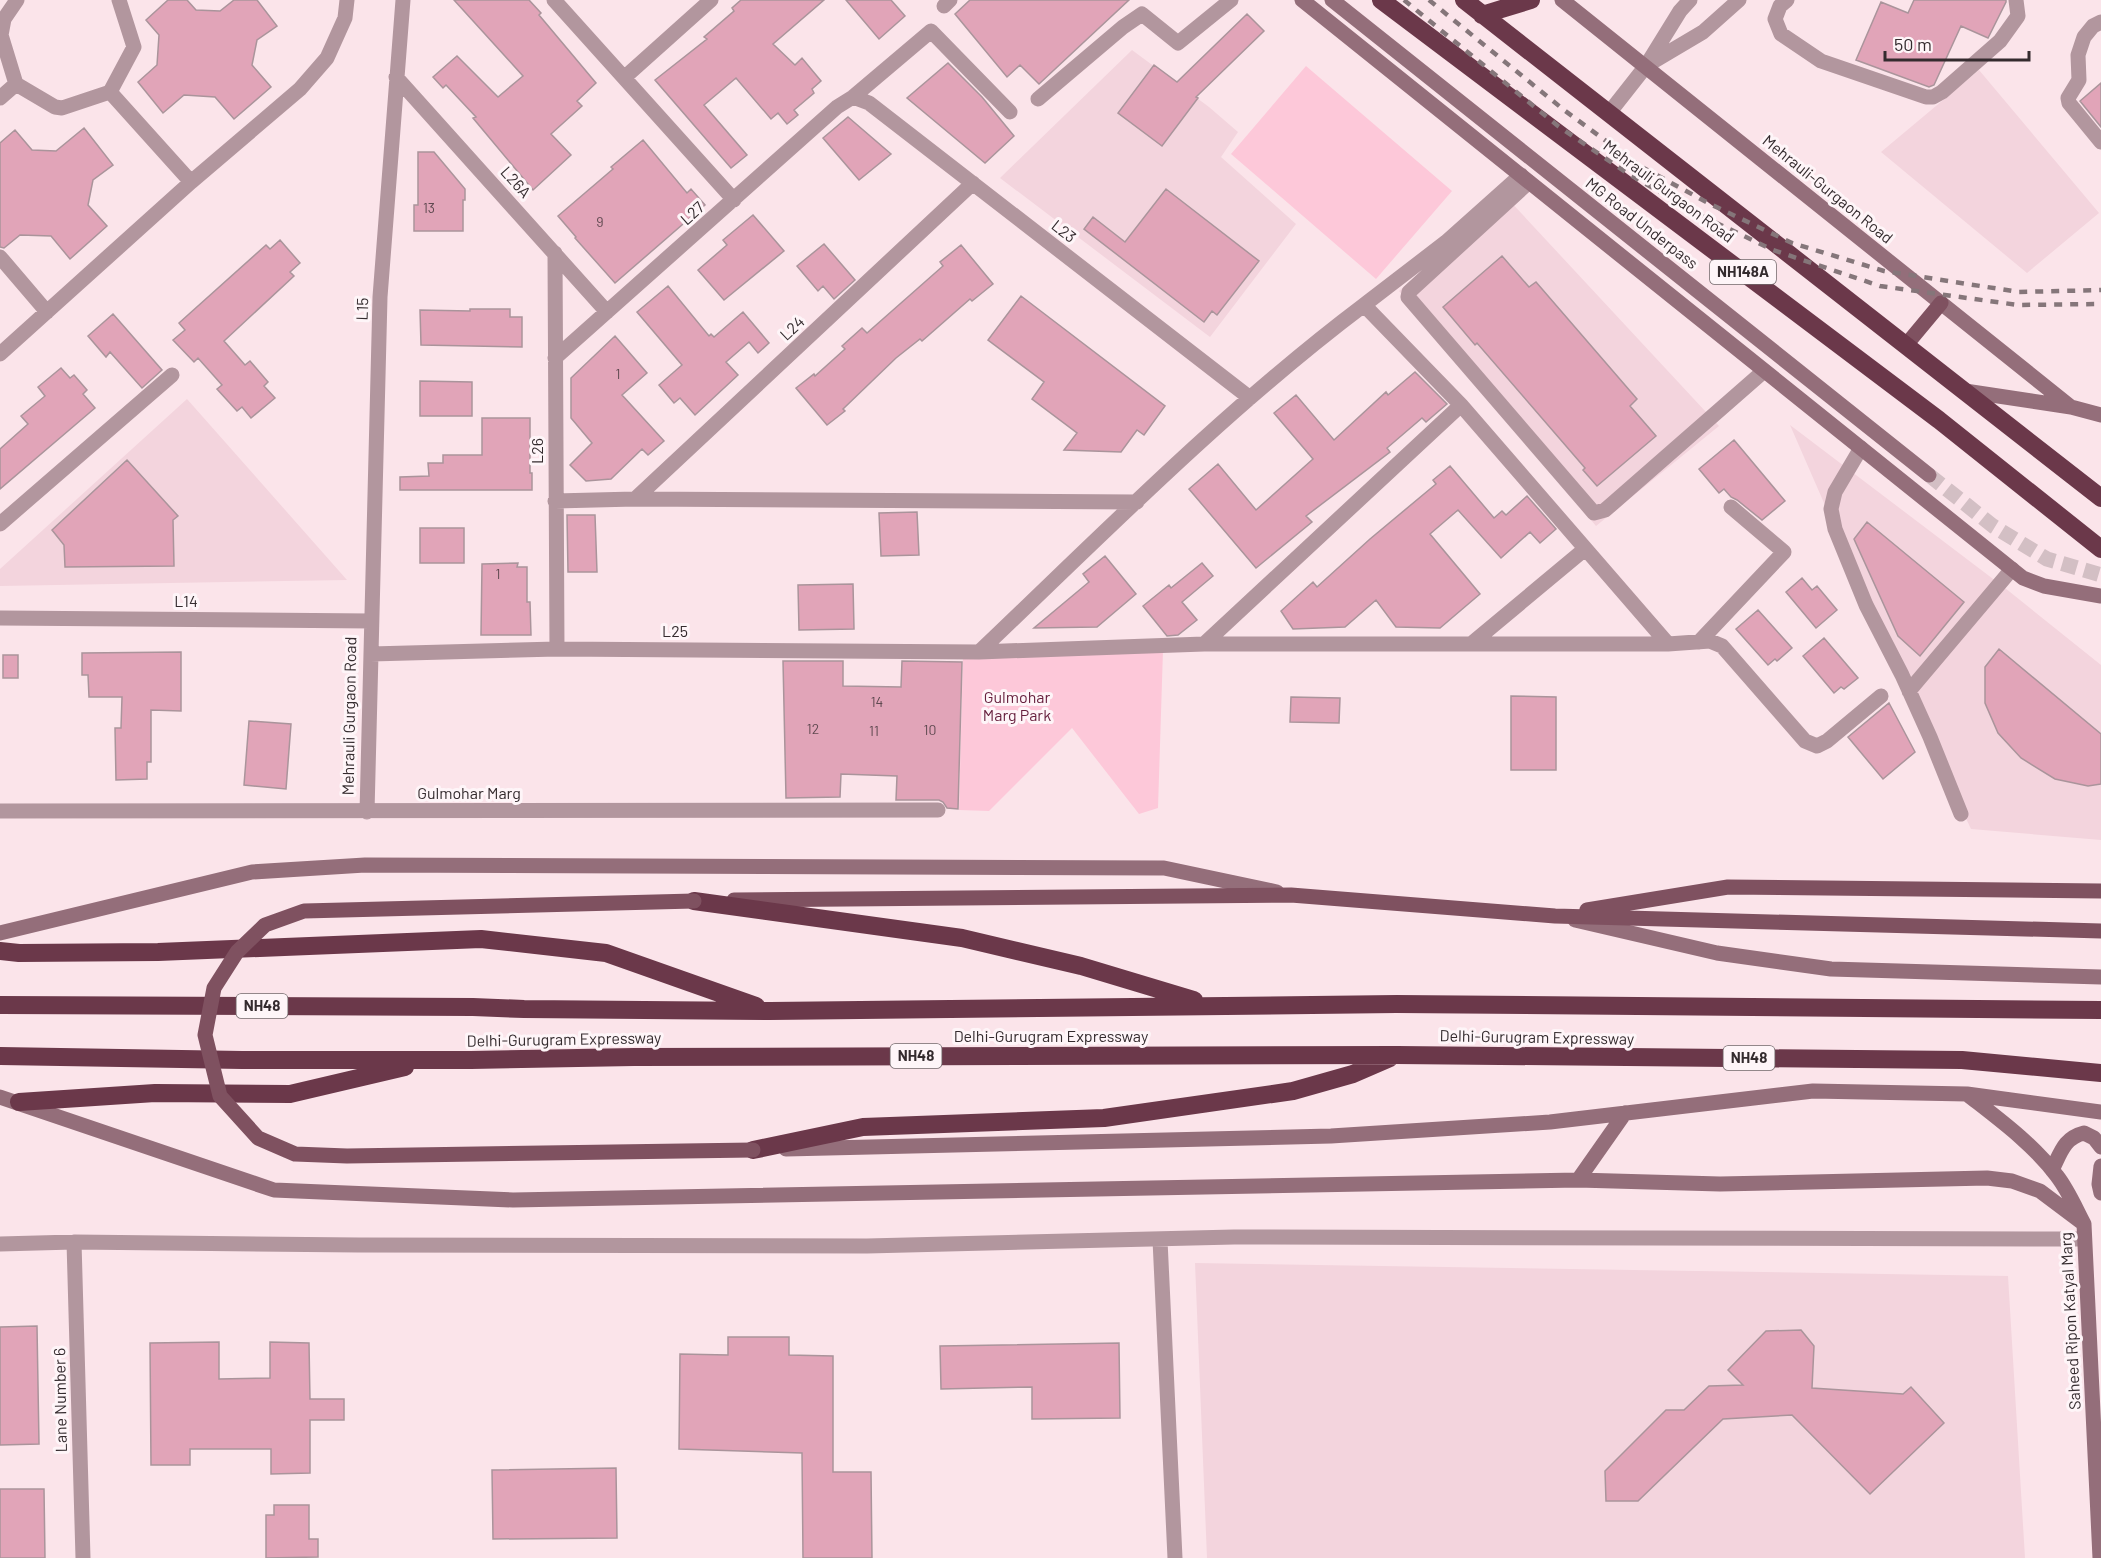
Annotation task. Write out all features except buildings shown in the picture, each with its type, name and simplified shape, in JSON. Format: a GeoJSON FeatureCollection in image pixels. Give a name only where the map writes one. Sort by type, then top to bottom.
{"type":"FeatureCollection","features":[{"type":"Feature","properties":{"kind":"highway","name":"Mehrauli Gurgaon Road"},"geometry":{"type":"LineString","coordinates":[[1381,0],[1940,420],[2101,549]]}},
{"type":"Feature","properties":{"kind":"highway","name":"Mehrauli Gurgaon Road"},"geometry":{"type":"LineString","coordinates":[[1464,0],[2101,498]]}},
{"type":"Feature","properties":{"kind":"highway"},"geometry":{"type":"LineString","coordinates":[[1482,15],[1531,0]]}},
{"type":"Feature","properties":{"kind":"highway"},"geometry":{"type":"LineString","coordinates":[[694,901],[962,938],[1081,966],[1213,1006]]}},
{"type":"Feature","properties":{"kind":"highway"},"geometry":{"type":"LineString","coordinates":[[0,951],[19,953],[158,952],[481,939],[606,953],[770,1011]]}},
{"type":"Feature","properties":{"kind":"highway","name":"Delhi-Gurugram Expressway"},"geometry":{"type":"LineString","coordinates":[[0,1005],[770,1011],[1397,1004],[2101,1010]]}},
{"type":"Feature","properties":{"kind":"highway"},"geometry":{"type":"LineString","coordinates":[[753,1150],[863,1126],[1104,1118],[1293,1091],[1353,1074],[1397,1055]]}},
{"type":"Feature","properties":{"kind":"highway","name":"Delhi-Gurugram Expressway"},"geometry":{"type":"LineString","coordinates":[[0,1056],[436,1060],[634,1057],[1397,1055],[1962,1060],[2101,1073]]}},
{"type":"Feature","properties":{"kind":"highway"},"geometry":{"type":"LineString","coordinates":[[19,1102],[155,1094],[290,1094],[436,1060]]}},
{"type":"Feature","properties":{"kind":"main road"},"geometry":{"type":"LineString","coordinates":[[1302,0],[2023,578],[2044,586],[2101,596]]}},
{"type":"Feature","properties":{"kind":"main road","name":"MG Road Underpass"},"geometry":{"type":"LineString","coordinates":[[1332,0],[1929,475]]}},
{"type":"Feature","properties":{"kind":"main road","name":"Mehrauli-Gurgaon Road"},"geometry":{"type":"LineString","coordinates":[[1562,0],[2071,407]]}},
{"type":"Feature","properties":{"kind":"main road"},"geometry":{"type":"LineString","coordinates":[[1906,345],[1941,303]]}},
{"type":"Feature","properties":{"kind":"main road"},"geometry":{"type":"LineString","coordinates":[[1965,391],[2071,407],[2101,415]]}},
{"type":"Feature","properties":{"kind":"main road"},"geometry":{"type":"LineString","coordinates":[[0,933],[252,872],[365,866],[1164,868],[1291,895]]}},
{"type":"Feature","properties":{"kind":"main road"},"geometry":{"type":"LineString","coordinates":[[1555,916],[1728,887],[2101,891]]}},
{"type":"Feature","properties":{"kind":"main road"},"geometry":{"type":"LineString","coordinates":[[2101,931],[1555,916],[1291,895],[694,901],[304,911],[265,925],[237,952],[214,988],[205,1035],[220,1096],[258,1138],[295,1154],[347,1156],[753,1150],[1319,1136],[1550,1122],[1813,1091],[1967,1095],[2101,1112]]}},
{"type":"Feature","properties":{"kind":"main road"},"geometry":{"type":"LineString","coordinates":[[1555,916],[1717,953],[1831,969],[2101,976]]}},
{"type":"Feature","properties":{"kind":"main road","name":"Saheed Ripon Katyal Marg"},"geometry":{"type":"LineString","coordinates":[[1967,1095],[2014,1130],[2058,1177],[2084,1232],[2100,1558]]}},
{"type":"Feature","properties":{"kind":"main road"},"geometry":{"type":"LineString","coordinates":[[0,1097],[274,1190],[513,1200],[1578,1180],[1720,1184],[1987,1178],[2012,1181],[2040,1191],[2084,1232]]}},
{"type":"Feature","properties":{"kind":"main road"},"geometry":{"type":"LineString","coordinates":[[1578,1180],[1625,1113]]}},
{"type":"Feature","properties":{"kind":"main road"},"geometry":{"type":"LineString","coordinates":[[2052,1170],[2072,1136],[2084,1133],[2094,1138],[2101,1147]]}},
{"type":"Feature","properties":{"kind":"main road"},"geometry":{"type":"LineString","coordinates":[[2101,1166],[2099,1184],[2101,1193]]}},
{"type":"Feature","properties":{"kind":"street"},"geometry":{"type":"LineString","coordinates":[[17,0],[4,19],[1,35],[16,84],[55,107],[62,108],[110,92],[134,47],[119,0]]}},
{"type":"Feature","properties":{"kind":"street"},"geometry":{"type":"LineString","coordinates":[[0,354],[191,182],[300,89],[327,58],[345,18],[347,0]]}},
{"type":"Feature","properties":{"kind":"street","name":"L15"},"geometry":{"type":"LineString","coordinates":[[371,621],[380,297],[403,0]]}},
{"type":"Feature","properties":{"kind":"street"},"geometry":{"type":"LineString","coordinates":[[554,0],[734,200]]}},
{"type":"Feature","properties":{"kind":"street"},"geometry":{"type":"LineString","coordinates":[[625,77],[711,0]]}},
{"type":"Feature","properties":{"kind":"street"},"geometry":{"type":"LineString","coordinates":[[1038,99],[1142,14],[1178,43],[1231,0]]}},
{"type":"Feature","properties":{"kind":"street"},"geometry":{"type":"LineString","coordinates":[[1609,113],[1646,66],[1680,11],[1690,0]]}},
{"type":"Feature","properties":{"kind":"street"},"geometry":{"type":"LineString","coordinates":[[1646,66],[1703,32],[1739,0]]}},
{"type":"Feature","properties":{"kind":"street"},"geometry":{"type":"LineString","coordinates":[[1787,0],[1780,6],[1775,19],[1781,34],[1821,61],[1926,97],[1933,97],[1942,92],[2000,41],[2018,16],[2016,0]]}},
{"type":"Feature","properties":{"kind":"street"},"geometry":{"type":"LineString","coordinates":[[2101,22],[2093,26],[2084,37],[2078,55],[2079,80],[2068,98],[2069,103],[2101,142]]}},
{"type":"Feature","properties":{"kind":"street","name":"L27"},"geometry":{"type":"LineString","coordinates":[[555,358],[837,107],[853,97],[931,31],[1010,112]]}},
{"type":"Feature","properties":{"kind":"street","name":"L26A"},"geometry":{"type":"LineString","coordinates":[[396,77],[607,312]]}},
{"type":"Feature","properties":{"kind":"street"},"geometry":{"type":"LineString","coordinates":[[0,98],[16,84]]}},
{"type":"Feature","properties":{"kind":"street"},"geometry":{"type":"LineString","coordinates":[[110,92],[191,182]]}},
{"type":"Feature","properties":{"kind":"street","name":"L23"},"geometry":{"type":"LineString","coordinates":[[853,97],[868,103],[1250,398]]}},
{"type":"Feature","properties":{"kind":"street"},"geometry":{"type":"LineString","coordinates":[[979,652],[1250,398],[1314,343],[1525,178]]}},
{"type":"Feature","properties":{"kind":"street"},"geometry":{"type":"LineString","coordinates":[[1525,178],[1409,292],[1408,297],[1594,513],[1605,510],[1764,371]]}},
{"type":"Feature","properties":{"kind":"street","name":"L24"},"geometry":{"type":"LineString","coordinates":[[635,500],[973,183]]}},
{"type":"Feature","properties":{"kind":"street","name":"L26"},"geometry":{"type":"LineString","coordinates":[[555,253],[557,649]]}},
{"type":"Feature","properties":{"kind":"street"},"geometry":{"type":"LineString","coordinates":[[0,257],[47,312]]}},
{"type":"Feature","properties":{"kind":"street"},"geometry":{"type":"LineString","coordinates":[[1364,305],[1461,405],[1668,644]]}},
{"type":"Feature","properties":{"kind":"street"},"geometry":{"type":"LineString","coordinates":[[0,524],[172,375]]}},
{"type":"Feature","properties":{"kind":"street"},"geometry":{"type":"LineString","coordinates":[[1204,644],[1461,405]]}},
{"type":"Feature","properties":{"kind":"street"},"geometry":{"type":"LineString","coordinates":[[1861,448],[1835,492],[1831,509],[1835,529],[1866,605],[1909,691],[1961,814]]}},
{"type":"Feature","properties":{"kind":"street"},"geometry":{"type":"LineString","coordinates":[[555,501],[1137,502]]}},
{"type":"Feature","properties":{"kind":"street"},"geometry":{"type":"LineString","coordinates":[[1699,642],[1784,552],[1731,507]]}},
{"type":"Feature","properties":{"kind":"street"},"geometry":{"type":"LineString","coordinates":[[1471,644],[1585,549]]}},
{"type":"Feature","properties":{"kind":"street"},"geometry":{"type":"LineString","coordinates":[[1909,691],[2012,569]]}},
{"type":"Feature","properties":{"kind":"street","name":"L14"},"geometry":{"type":"LineString","coordinates":[[0,618],[371,621]]}},
{"type":"Feature","properties":{"kind":"street","name":"Mehrauli Gurgaon Road"},"geometry":{"type":"LineString","coordinates":[[367,812],[371,621]]}},
{"type":"Feature","properties":{"kind":"street"},"geometry":{"type":"LineString","coordinates":[[1699,642],[1710,641],[1722,646],[1805,741],[1817,746],[1827,741],[1881,696]]}},
{"type":"Feature","properties":{"kind":"street","name":"L25"},"geometry":{"type":"LineString","coordinates":[[370,654],[557,649],[979,652],[1204,644],[1668,644],[1699,642]]}},
{"type":"Feature","properties":{"kind":"street","name":"Gulmohar Marg"},"geometry":{"type":"LineString","coordinates":[[0,811],[938,810]]}},
{"type":"Feature","properties":{"kind":"street"},"geometry":{"type":"LineString","coordinates":[[0,1244],[74,1242],[867,1246],[1234,1237],[2084,1232]]}},
{"type":"Feature","properties":{"kind":"street"},"geometry":{"type":"LineString","coordinates":[[1160,1240],[1175,1558]]}},
{"type":"Feature","properties":{"kind":"street","name":"Lane Number 6"},"geometry":{"type":"LineString","coordinates":[[74,1242],[82,1558]]}},
{"type":"Feature","properties":{"kind":"shaded area"},"geometry":{"type":"Polygon","coordinates":[[[1132,50],[1209,107],[1238,132],[1221,157],[1296,224],[1210,337],[1000,178],[1132,50]]]}},
{"type":"Feature","properties":{"kind":"shaded area"},"geometry":{"type":"Polygon","coordinates":[[[1979,70],[2099,213],[2027,273],[1881,152],[1979,70]]]}},
{"type":"Feature","properties":{"kind":"shaded area"},"geometry":{"type":"Polygon","coordinates":[[[1508,199],[1719,426],[1596,526],[1399,291],[1508,199]]]}},
{"type":"Feature","properties":{"kind":"shaded area"},"geometry":{"type":"Polygon","coordinates":[[[187,399],[347,580],[0,586],[0,569],[187,399]]]}},
{"type":"Feature","properties":{"kind":"shaded area"},"geometry":{"type":"Polygon","coordinates":[[[1790,425],[2005,588],[2101,665],[2101,840],[1971,829],[1910,700],[1790,425]]]}},
{"type":"Feature","properties":{"kind":"shaded area"},"geometry":{"type":"Polygon","coordinates":[[[1195,1263],[2008,1276],[2025,1558],[1207,1558],[1195,1263]]]}},
{"type":"Feature","properties":{"kind":"green space"},"geometry":{"type":"Polygon","coordinates":[[[1306,66],[1452,191],[1376,279],[1231,154],[1306,66]]]}},
{"type":"Feature","properties":{"kind":"green space","name":"Gulmohar Marg Park"},"geometry":{"type":"Polygon","coordinates":[[[1163,650],[1158,808],[1139,814],[1072,728],[989,811],[959,810],[963,655],[1163,650]]]}},
{"type":"Feature","properties":{"kind":"tunnel"},"geometry":{"type":"LineString","coordinates":[[1929,475],[1993,526],[2047,559],[2101,575]]}},
{"type":"Feature","properties":{"kind":"railway"},"geometry":{"type":"LineString","coordinates":[[1404,0],[1558,126],[1627,173],[1700,215],[1773,250],[1880,286],[2018,305],[2101,304]]}},
{"type":"Feature","properties":{"kind":"railway"},"geometry":{"type":"LineString","coordinates":[[1429,0],[1564,110],[1640,166],[1710,204],[1792,243],[1884,271],[2019,292],[2101,290]]}}]}
